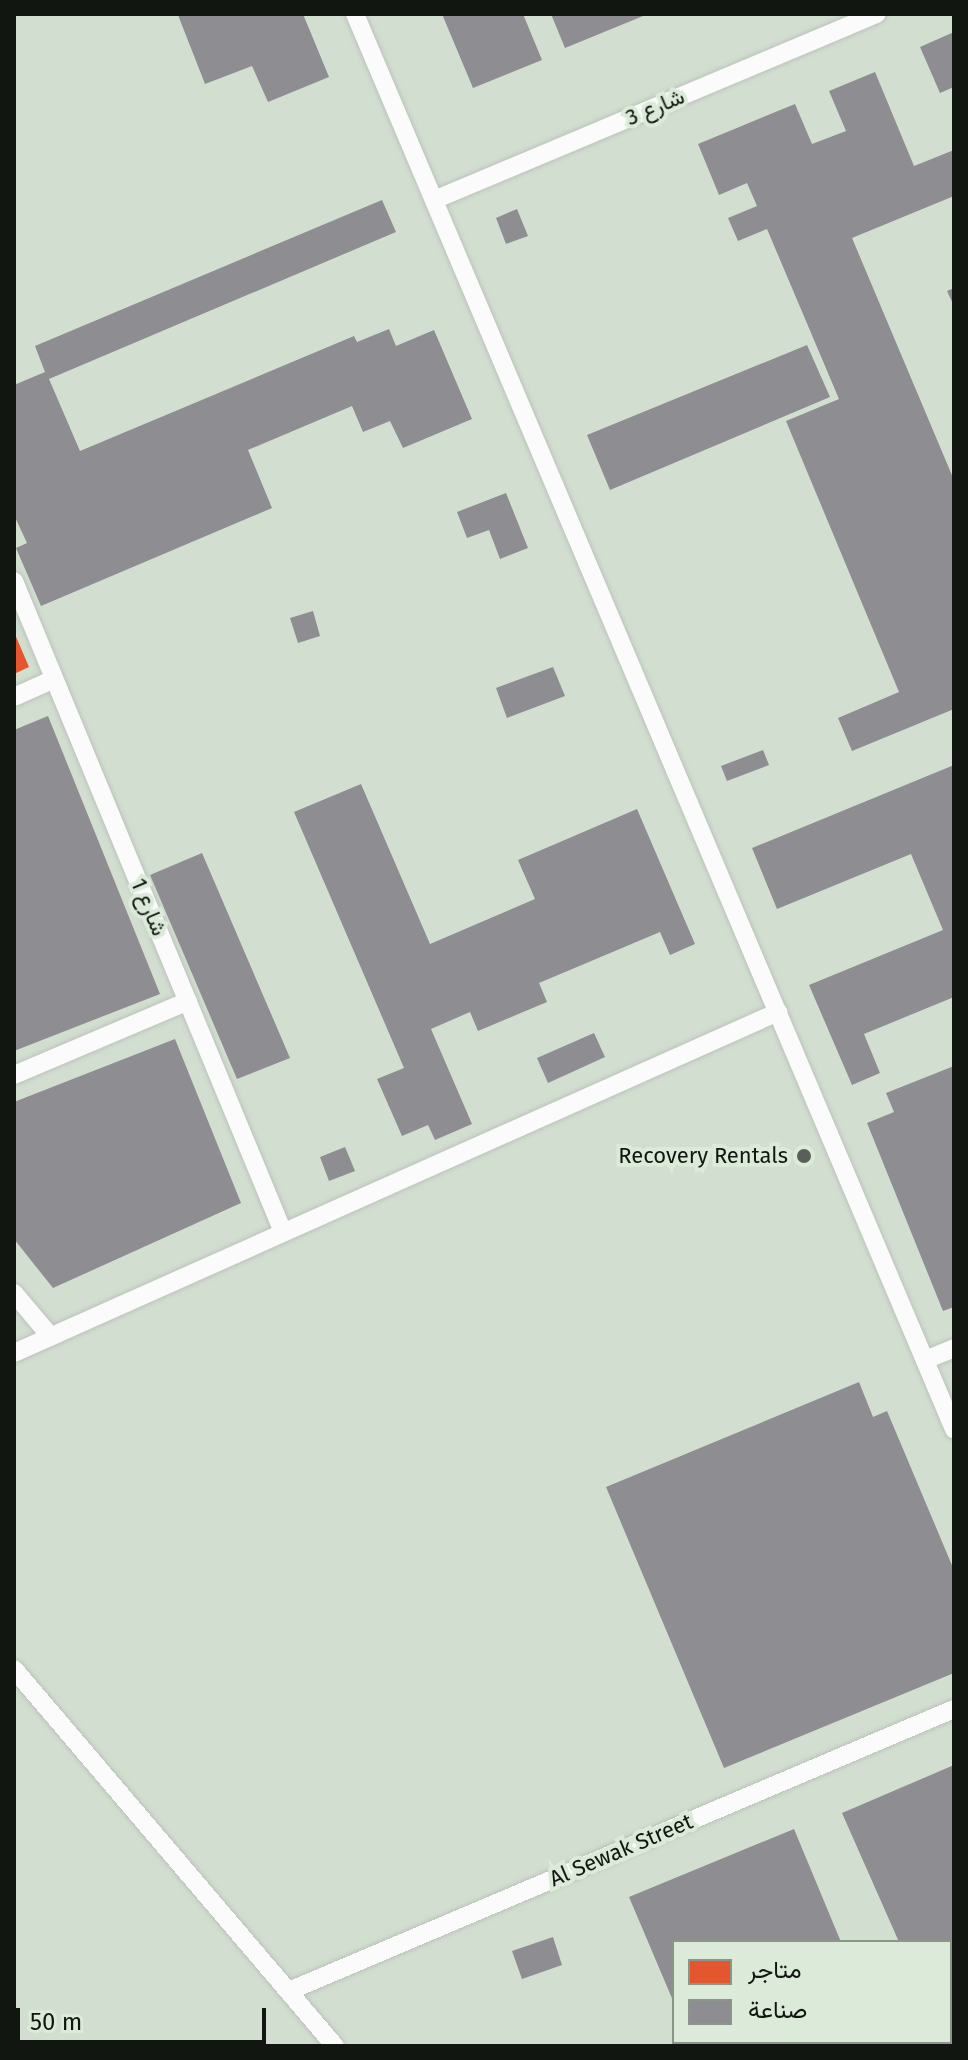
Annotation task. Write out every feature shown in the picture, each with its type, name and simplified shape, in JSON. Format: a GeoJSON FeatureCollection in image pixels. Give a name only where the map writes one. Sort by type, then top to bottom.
{"type":"FeatureCollection","features":[{"type":"Feature","properties":{"kind":"lane"},"geometry":{"type":"LineString","coordinates":[[355,14],[954,1429]]}},
{"type":"Feature","properties":{"kind":"lane","name":"شارع 3"},"geometry":{"type":"LineString","coordinates":[[434,200],[876,14]]}},
{"type":"Feature","properties":{"kind":"lane","name":"شارع 1"},"geometry":{"type":"LineString","coordinates":[[14,581],[283,1232]]}},
{"type":"Feature","properties":{"kind":"lane"},"geometry":{"type":"LineString","coordinates":[[14,697],[54,679]]}},
{"type":"Feature","properties":{"kind":"lane"},"geometry":{"type":"LineString","coordinates":[[14,1075],[188,1001]]}},
{"type":"Feature","properties":{"kind":"lane"},"geometry":{"type":"LineString","coordinates":[[14,1353],[778,1012]]}},
{"type":"Feature","properties":{"kind":"lane"},"geometry":{"type":"LineString","coordinates":[[14,1293],[51,1337]]}},
{"type":"Feature","properties":{"kind":"lane"},"geometry":{"type":"LineString","coordinates":[[925,1360],[954,1348]]}},
{"type":"Feature","properties":{"kind":"lane"},"geometry":{"type":"LineString","coordinates":[[14,1669],[335,2046]]}},
{"type":"Feature","properties":{"kind":"lane","name":"Al Sewak Street"},"geometry":{"type":"LineString","coordinates":[[289,1991],[954,1709]]}},
{"type":"Feature","properties":{"kind":"shaded area"},"geometry":{"type":"Polygon","coordinates":[[[14,14],[954,14],[954,2046],[14,2046],[14,14]]]}},
{"type":"Feature","properties":{"kind":"building: متاجر"},"geometry":{"type":"Polygon","coordinates":[[[14,632],[29,667],[14,674],[14,632]]]}},
{"type":"Feature","properties":{"kind":"building: صناعة"},"geometry":{"type":"Polygon","coordinates":[[[303,14],[329,77],[268,102],[252,66],[205,84],[178,15],[303,14]]]}},
{"type":"Feature","properties":{"kind":"building: صناعة"},"geometry":{"type":"Polygon","coordinates":[[[442,14],[523,14],[542,60],[473,88],[442,14]]]}},
{"type":"Feature","properties":{"kind":"building: صناعة"},"geometry":{"type":"Polygon","coordinates":[[[551,14],[648,14],[565,48],[551,14]]]}},
{"type":"Feature","properties":{"kind":"building: صناعة"},"geometry":{"type":"Polygon","coordinates":[[[954,32],[954,87],[940,93],[920,47],[954,32]]]}},
{"type":"Feature","properties":{"kind":"building: صناعة"},"geometry":{"type":"Polygon","coordinates":[[[875,72],[914,166],[954,150],[954,196],[852,238],[954,480],[954,709],[852,751],[838,718],[899,692],[786,421],[839,399],[767,229],[738,241],[728,218],[757,206],[747,183],[719,195],[698,144],[795,104],[812,144],[846,131],[829,91],[875,72]]]}},
{"type":"Feature","properties":{"kind":"building: صناعة"},"geometry":{"type":"Polygon","coordinates":[[[382,200],[396,232],[49,379],[80,451],[354,336],[357,342],[389,329],[396,346],[434,330],[472,419],[403,448],[390,421],[363,432],[352,406],[248,450],[272,508],[41,606],[16,548],[27,543],[14,515],[14,385],[45,372],[35,346],[382,200]]]}},
{"type":"Feature","properties":{"kind":"building: صناعة"},"geometry":{"type":"Polygon","coordinates":[[[517,209],[528,236],[506,244],[496,218],[517,209]]]}},
{"type":"Feature","properties":{"kind":"building: صناعة"},"geometry":{"type":"Polygon","coordinates":[[[954,288],[954,306],[947,291],[954,288]]]}},
{"type":"Feature","properties":{"kind":"building: صناعة"},"geometry":{"type":"Polygon","coordinates":[[[807,345],[830,397],[610,490],[587,435],[807,345]]]}},
{"type":"Feature","properties":{"kind":"building: صناعة"},"geometry":{"type":"Polygon","coordinates":[[[506,493],[528,548],[500,559],[489,530],[467,538],[457,512],[506,493]]]}},
{"type":"Feature","properties":{"kind":"building: صناعة"},"geometry":{"type":"Polygon","coordinates":[[[313,611],[320,636],[298,643],[290,618],[313,611]]]}},
{"type":"Feature","properties":{"kind":"building: صناعة"},"geometry":{"type":"Polygon","coordinates":[[[553,667],[565,696],[507,718],[496,688],[553,667]]]}},
{"type":"Feature","properties":{"kind":"building: صناعة"},"geometry":{"type":"Polygon","coordinates":[[[48,716],[160,994],[14,1051],[14,730],[48,716]]]}},
{"type":"Feature","properties":{"kind":"building: صناعة"},"geometry":{"type":"Polygon","coordinates":[[[763,750],[769,765],[727,781],[721,766],[763,750]]]}},
{"type":"Feature","properties":{"kind":"building: صناعة"},"geometry":{"type":"Polygon","coordinates":[[[954,765],[954,997],[864,1034],[880,1073],[852,1085],[809,985],[943,930],[911,854],[777,909],[752,848],[954,765]]]}},
{"type":"Feature","properties":{"kind":"building: صناعة"},"geometry":{"type":"Polygon","coordinates":[[[361,784],[430,944],[535,899],[518,860],[637,809],[695,944],[670,955],[660,932],[539,983],[547,1002],[478,1031],[470,1012],[431,1029],[472,1124],[435,1140],[428,1125],[402,1136],[377,1079],[404,1068],[294,812],[361,784]]]}},
{"type":"Feature","properties":{"kind":"building: صناعة"},"geometry":{"type":"Polygon","coordinates":[[[202,853],[290,1058],[237,1079],[150,875],[202,853]]]}},
{"type":"Feature","properties":{"kind":"building: صناعة"},"geometry":{"type":"Polygon","coordinates":[[[594,1033],[605,1057],[548,1083],[537,1058],[594,1033]]]}},
{"type":"Feature","properties":{"kind":"building: صناعة"},"geometry":{"type":"Polygon","coordinates":[[[175,1039],[241,1203],[53,1288],[14,1239],[14,1102],[175,1039]]]}},
{"type":"Feature","properties":{"kind":"building: صناعة"},"geometry":{"type":"Polygon","coordinates":[[[954,1066],[954,1307],[943,1311],[867,1123],[894,1112],[886,1093],[954,1066]]]}},
{"type":"Feature","properties":{"kind":"building: صناعة"},"geometry":{"type":"Polygon","coordinates":[[[345,1147],[355,1171],[329,1181],[320,1157],[345,1147]]]}},
{"type":"Feature","properties":{"kind":"building: صناعة"},"geometry":{"type":"Polygon","coordinates":[[[859,1382],[873,1417],[887,1411],[954,1570],[954,1673],[724,1768],[606,1487],[859,1382]]]}},
{"type":"Feature","properties":{"kind":"building: صناعة"},"geometry":{"type":"Polygon","coordinates":[[[954,1765],[954,2046],[943,2044],[952,2044],[952,1940],[898,1940],[842,1813],[954,1765]]]}},
{"type":"Feature","properties":{"kind":"building: صناعة"},"geometry":{"type":"Polygon","coordinates":[[[794,1829],[840,1940],[672,1940],[672,1998],[629,1897],[794,1829]]]}},
{"type":"Feature","properties":{"kind":"building: صناعة"},"geometry":{"type":"Polygon","coordinates":[[[553,1937],[562,1965],[522,1979],[512,1951],[553,1937]]]}},
{"type":"Feature","properties":{"kind":"building: صناعة"},"geometry":{"type":"Polygon","coordinates":[[[691,2044],[885,2046],[692,2046],[691,2044]]]}},
{"type":"Feature","properties":{"kind":"place","name":"Recovery Rentals"},"geometry":{"type":"Point","coordinates":[804,1156]}}]}
